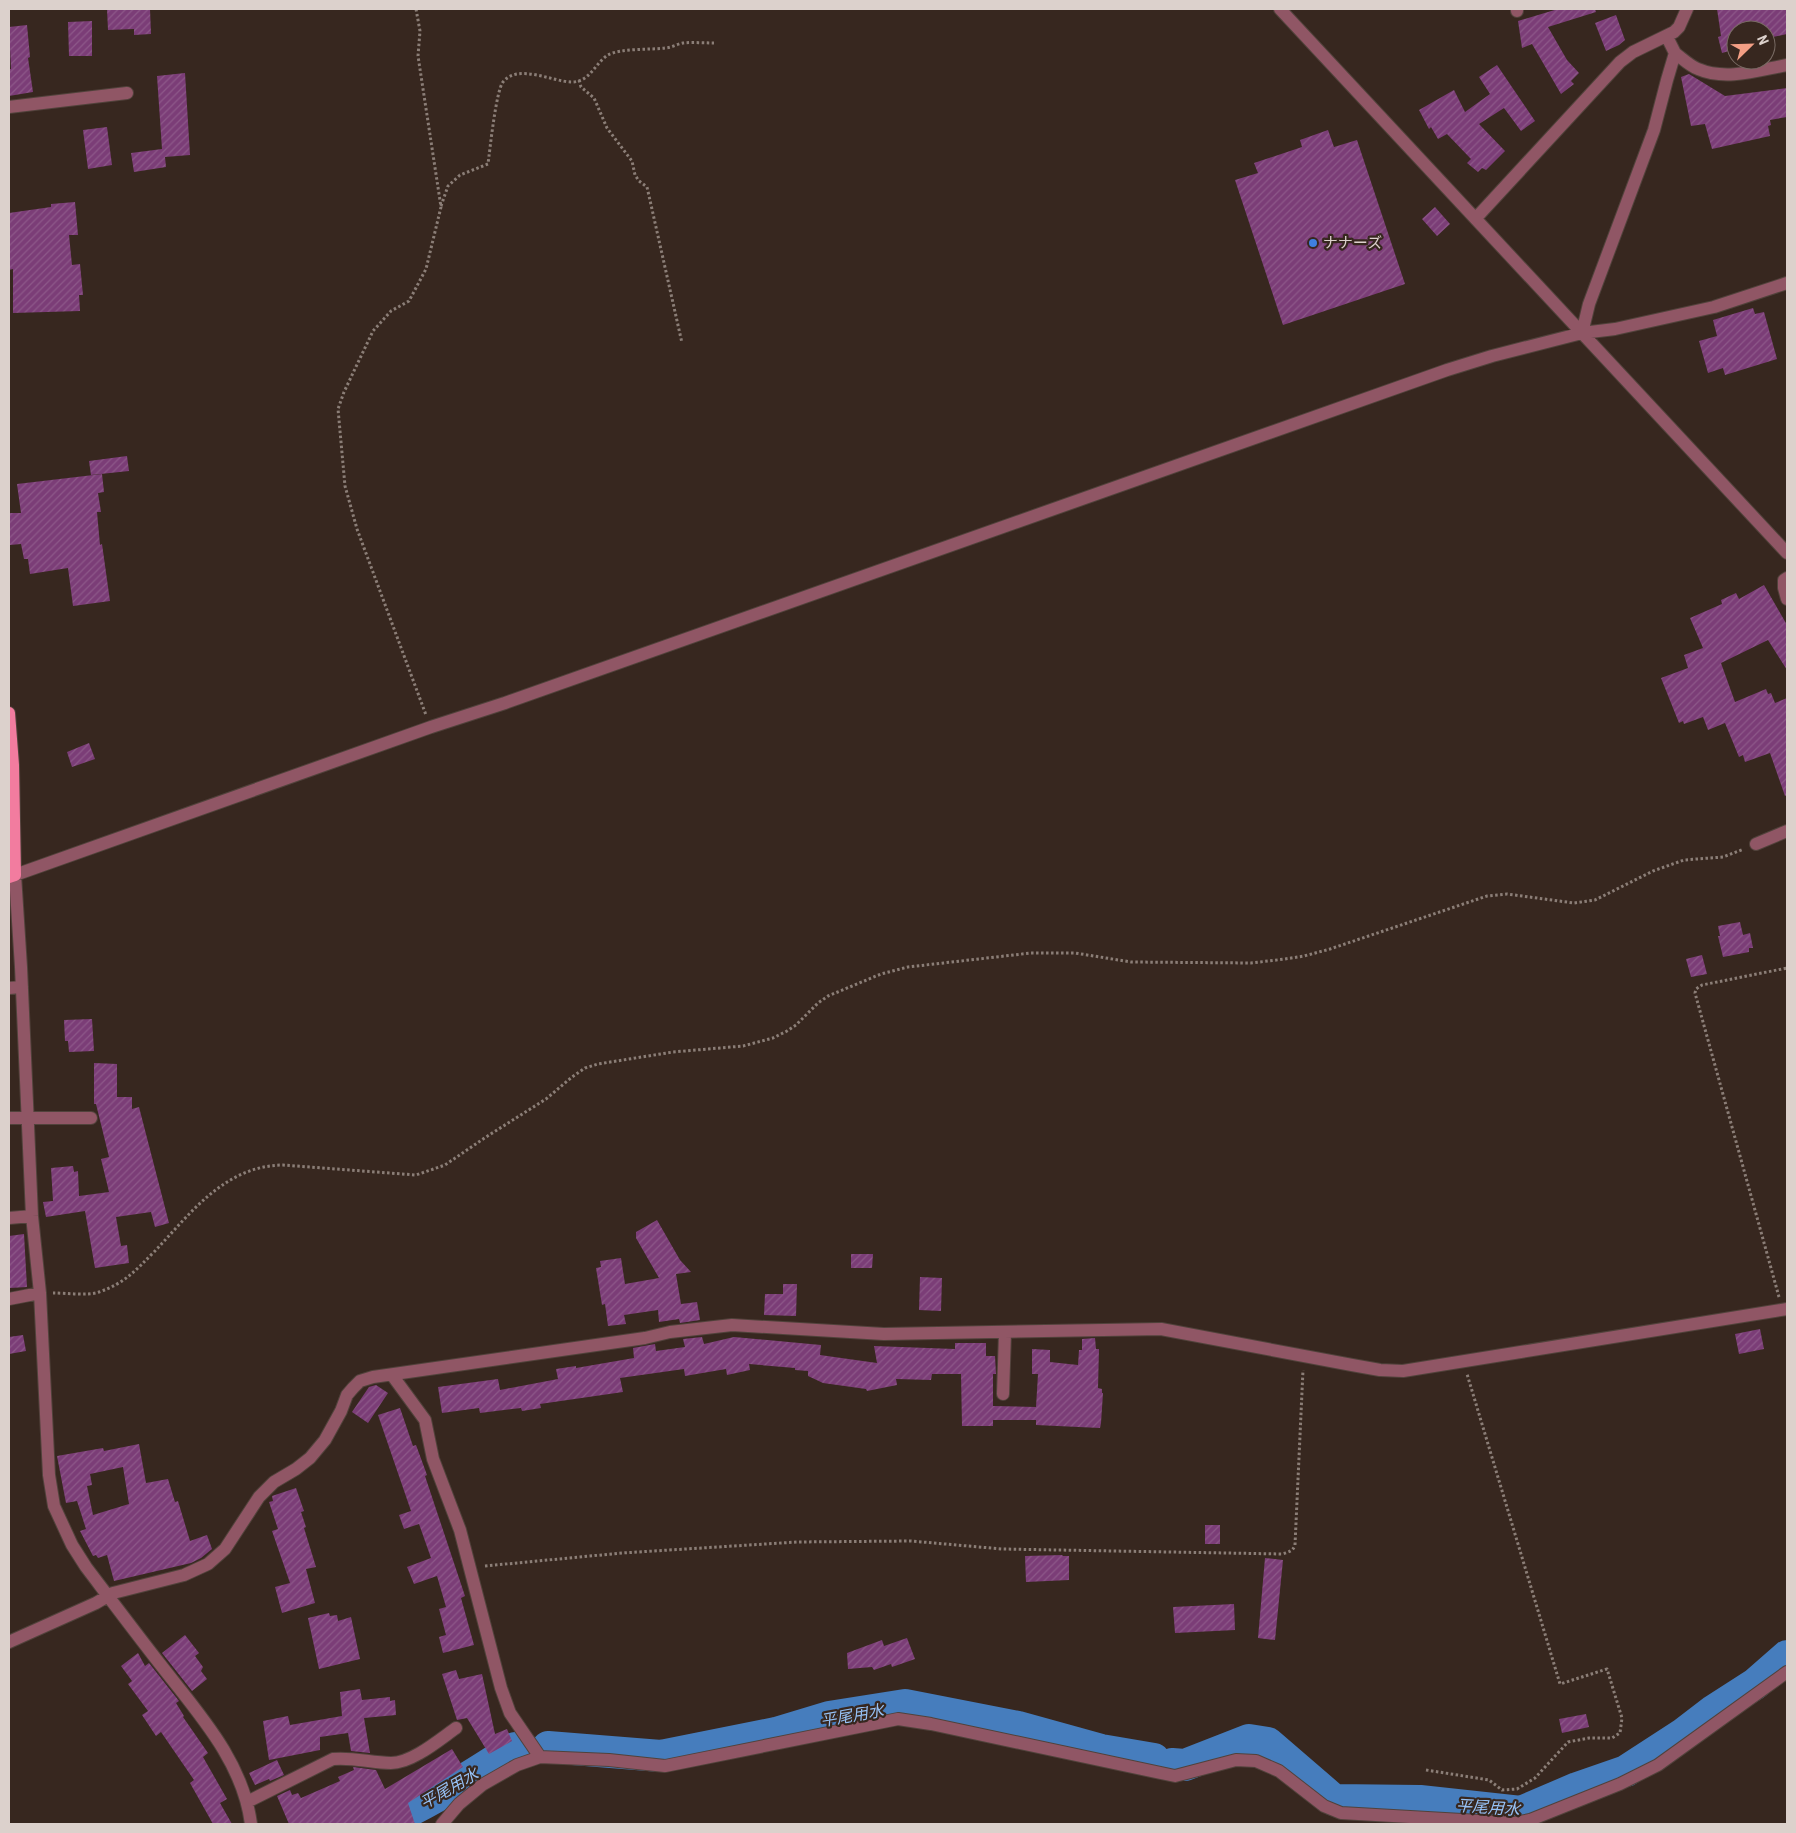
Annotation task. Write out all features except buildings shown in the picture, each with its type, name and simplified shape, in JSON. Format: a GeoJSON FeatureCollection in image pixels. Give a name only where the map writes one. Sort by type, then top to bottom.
{"type":"FeatureCollection","features":[{"type":"Feature","properties":{"kind":"main road"},"geometry":{"type":"LineString","coordinates":[[9,713],[13,765],[12,876]]}},
{"type":"Feature","properties":{"kind":"street"},"geometry":{"type":"LineString","coordinates":[[1280,9],[1787,553]]}},
{"type":"Feature","properties":{"kind":"street"},"geometry":{"type":"LineString","coordinates":[[1476,218],[1620,62],[1633,52],[1667,37],[1679,27],[1687,9]]}},
{"type":"Feature","properties":{"kind":"street"},"geometry":{"type":"LineString","coordinates":[[1667,37],[1675,54],[1697,69],[1711,74],[1726,75],[1787,65]]}},
{"type":"Feature","properties":{"kind":"street"},"geometry":{"type":"LineString","coordinates":[[1582,332],[1589,304],[1654,130],[1675,54]]}},
{"type":"Feature","properties":{"kind":"street"},"geometry":{"type":"LineString","coordinates":[[9,107],[127,93]]}},
{"type":"Feature","properties":{"kind":"street"},"geometry":{"type":"LineString","coordinates":[[251,1824],[247,1802],[227,1755],[207,1725],[86,1568],[72,1545],[54,1506],[46,1454],[40,1293],[32,1216],[27,1118],[15,987],[12,876],[430,727],[650,652],[1402,386],[1492,356],[1582,332],[1615,329],[1714,307],[1787,283]]}},
{"type":"Feature","properties":{"kind":"street"},"geometry":{"type":"LineString","coordinates":[[1787,578],[1784,580],[1784,588],[1787,599]]}},
{"type":"Feature","properties":{"kind":"street"},"geometry":{"type":"LineString","coordinates":[[1756,844],[1787,831]]}},
{"type":"Feature","properties":{"kind":"street"},"geometry":{"type":"LineString","coordinates":[[9,1118],[91,1118]]}},
{"type":"Feature","properties":{"kind":"street"},"geometry":{"type":"LineString","coordinates":[[9,1218],[32,1216]]}},
{"type":"Feature","properties":{"kind":"street"},"geometry":{"type":"LineString","coordinates":[[9,1299],[40,1293]]}},
{"type":"Feature","properties":{"kind":"street"},"geometry":{"type":"LineString","coordinates":[[9,1642],[119,1591],[184,1575],[208,1564],[225,1549],[259,1496],[274,1482],[310,1458],[325,1440],[341,1411],[347,1395],[360,1381],[366,1379],[645,1338],[670,1332],[732,1325],[884,1334],[1161,1329],[1380,1370],[1404,1371],[1785,1310]]}},
{"type":"Feature","properties":{"kind":"street"},"geometry":{"type":"LineString","coordinates":[[1003,1394],[1005,1333]]}},
{"type":"Feature","properties":{"kind":"street"},"geometry":{"type":"LineString","coordinates":[[392,1375],[425,1420],[433,1459],[460,1530],[501,1688],[510,1713],[540,1757]]}},
{"type":"Feature","properties":{"kind":"street"},"geometry":{"type":"LineString","coordinates":[[442,1824],[459,1804],[482,1785],[517,1765],[540,1757],[609,1760],[664,1766],[898,1719],[941,1726],[1175,1776],[1236,1760],[1256,1760],[1279,1770],[1324,1806],[1341,1813],[1514,1823],[1530,1820],[1640,1775],[1658,1765],[1787,1672]]}},
{"type":"Feature","properties":{"kind":"street"},"geometry":{"type":"LineString","coordinates":[[247,1802],[332,1759],[348,1757],[392,1763],[415,1756],[456,1728]]}},
{"type":"Feature","properties":{"kind":"path"},"geometry":{"type":"LineString","coordinates":[[416,9],[420,31],[418,56],[441,207]]}},
{"type":"Feature","properties":{"kind":"path"},"geometry":{"type":"LineString","coordinates":[[430,727],[357,528],[345,486],[338,409],[344,392],[374,331],[392,311],[409,302],[426,269],[448,186],[460,175],[488,164],[502,83],[509,76],[517,73],[532,74],[574,82],[586,78],[607,56],[619,52],[667,48],[684,43],[714,43]]}},
{"type":"Feature","properties":{"kind":"path"},"geometry":{"type":"LineString","coordinates":[[579,80],[581,87],[594,98],[607,128],[632,161],[639,181],[647,187],[682,343]]}},
{"type":"Feature","properties":{"kind":"path"},"geometry":{"type":"LineString","coordinates":[[40,1293],[96,1293],[128,1278],[213,1192],[231,1179],[252,1169],[283,1165],[403,1175],[416,1175],[431,1171],[546,1100],[585,1068],[598,1064],[673,1052],[743,1046],[772,1038],[791,1028],[828,996],[881,974],[908,968],[1031,952],[1075,953],[1131,962],[1251,963],[1304,956],[1487,896],[1507,894],[1574,903],[1595,900],[1653,871],[1684,860],[1724,857],[1756,844]]}},
{"type":"Feature","properties":{"kind":"path"},"geometry":{"type":"LineString","coordinates":[[1785,1310],[1694,993],[1702,985],[1787,968]]}},
{"type":"Feature","properties":{"kind":"path"},"geometry":{"type":"LineString","coordinates":[[469,1567],[622,1553],[798,1542],[911,1541],[1002,1549],[1288,1553],[1293,1550],[1295,1545],[1304,1356]]}},
{"type":"Feature","properties":{"kind":"path"},"geometry":{"type":"LineString","coordinates":[[1426,1770],[1489,1780],[1502,1790],[1517,1789],[1535,1778],[1568,1742],[1589,1738],[1612,1738],[1620,1733],[1622,1718],[1608,1669],[1560,1684],[1463,1361]]}},
{"type":"Feature","properties":{"kind":"waterway","name":"平尾用水"},"geometry":{"type":"LineString","coordinates":[[1172,1764],[1185,1765],[1249,1740],[1268,1743],[1334,1800],[1420,1801],[1521,1812],[1577,1788],[1626,1771],[1755,1684],[1787,1656]]}},
{"type":"Feature","properties":{"kind":"waterway","name":"平尾用水"},"geometry":{"type":"LineString","coordinates":[[548,1747],[661,1756],[776,1733],[829,1717],[905,1705],[1018,1727],[1101,1750],[1154,1759]]}},
{"type":"Feature","properties":{"kind":"waterway","name":"平尾用水"},"geometry":{"type":"LineString","coordinates":[[380,1824],[432,1799],[515,1748]]}},
{"type":"Feature","properties":{"kind":"place","name":"ナナーズ"},"geometry":{"type":"Point","coordinates":[1313,243]}}]}
